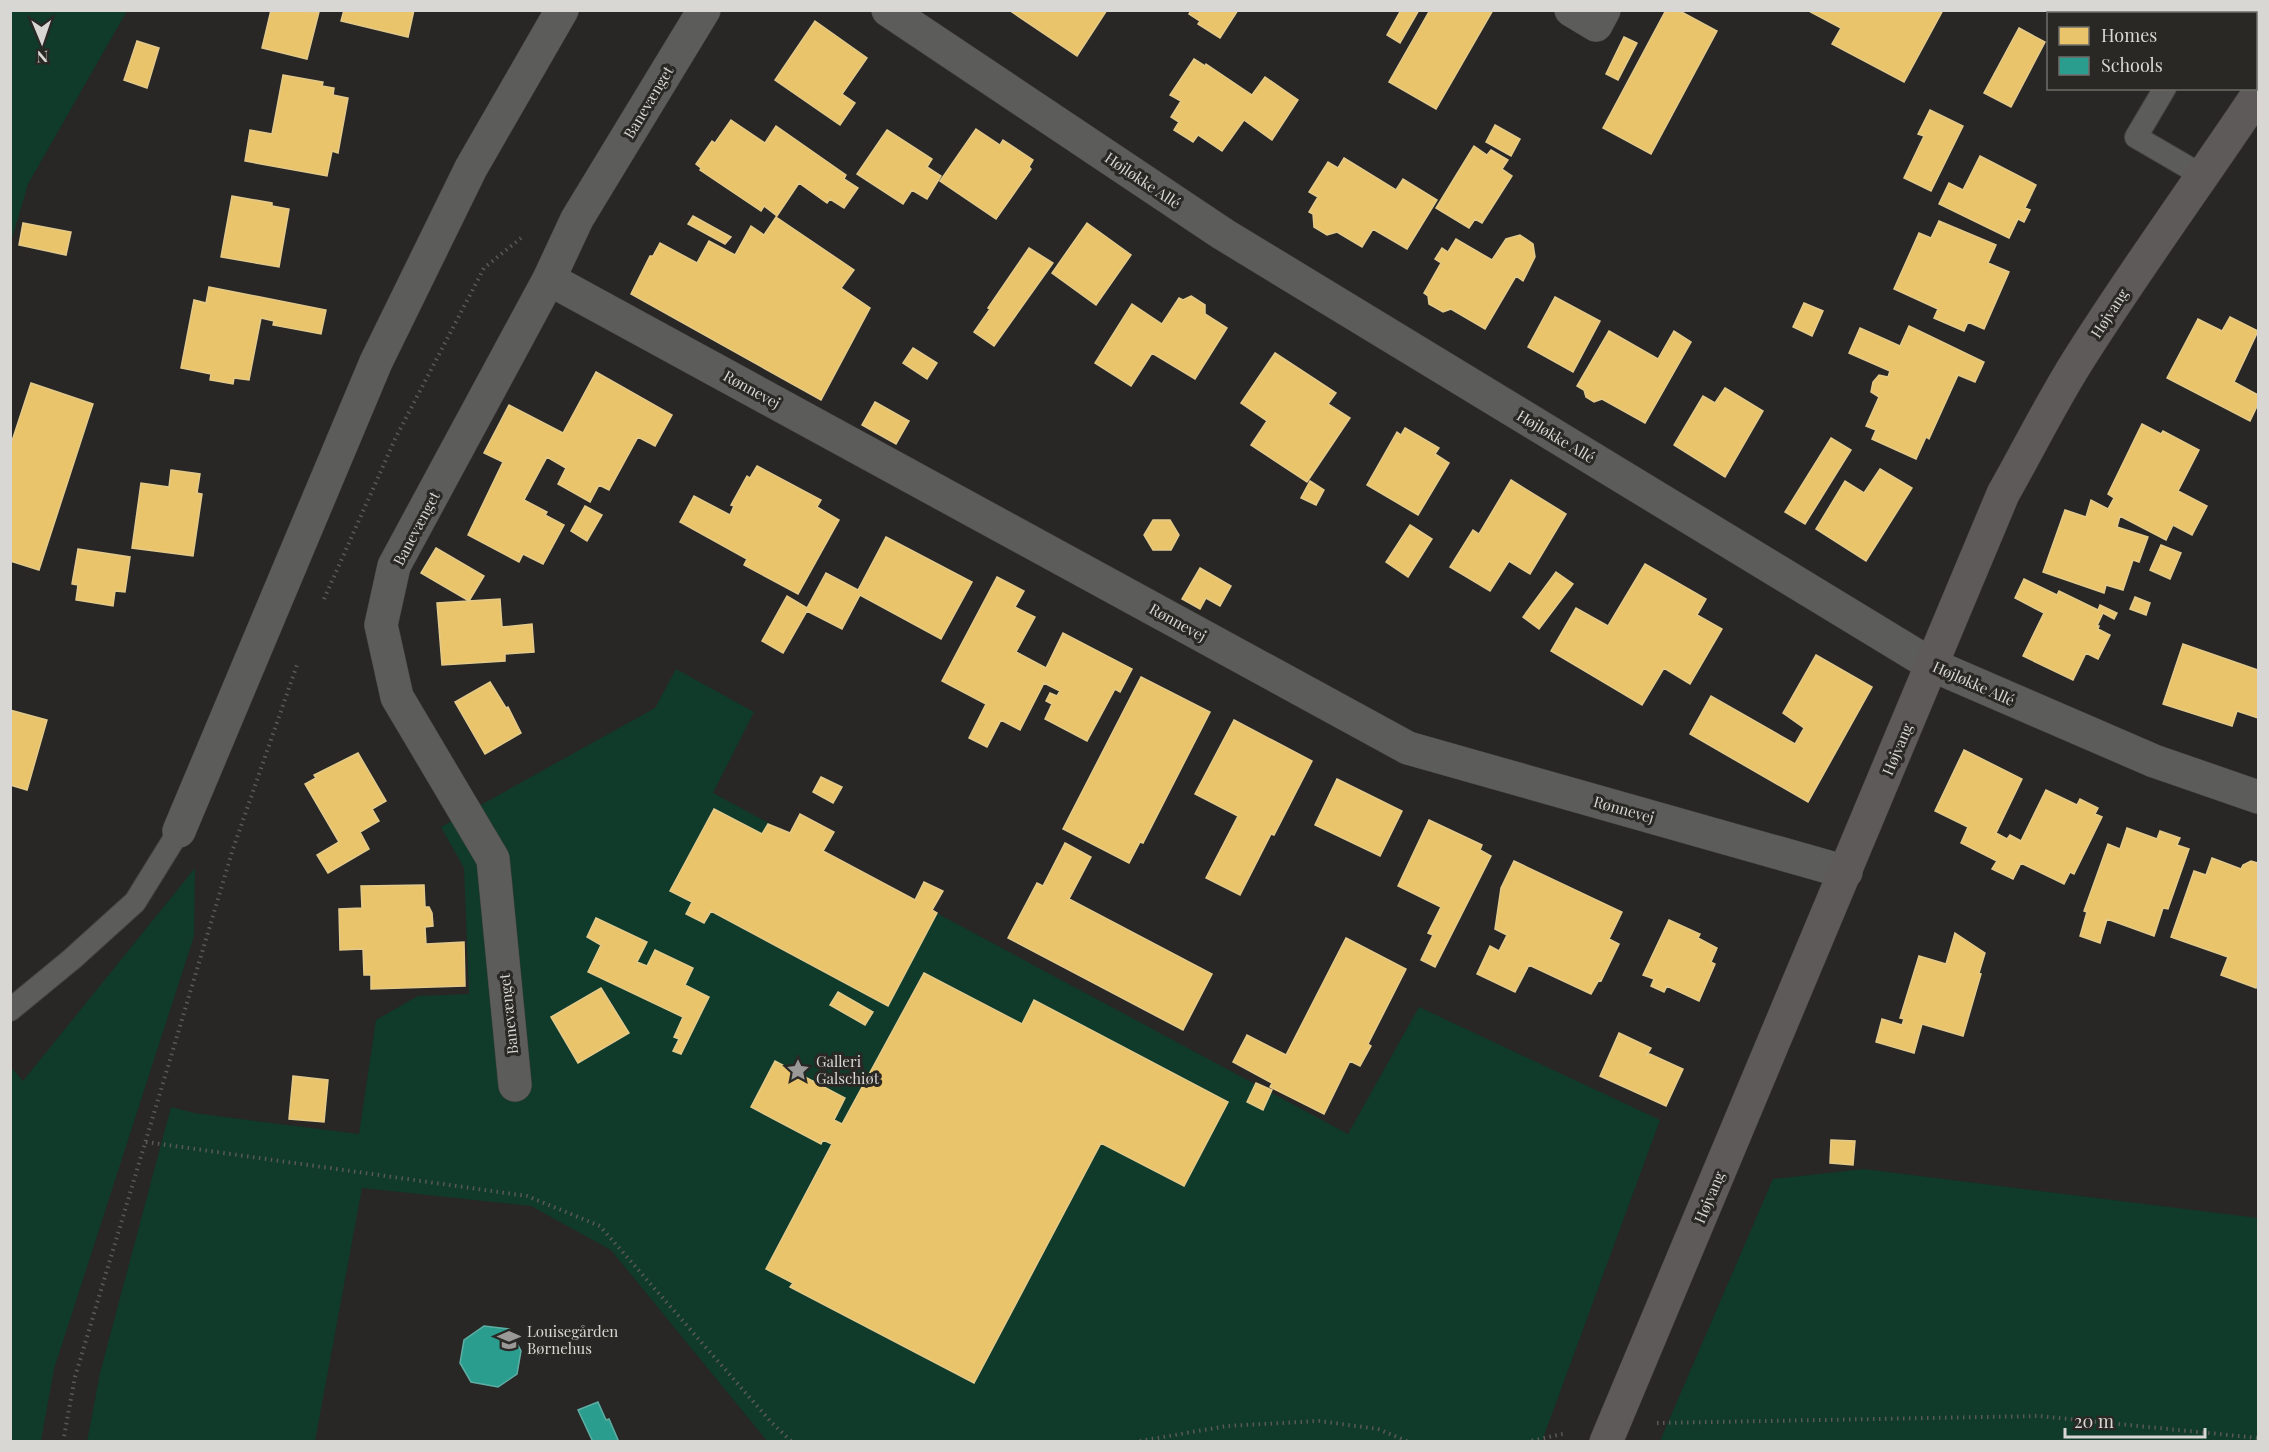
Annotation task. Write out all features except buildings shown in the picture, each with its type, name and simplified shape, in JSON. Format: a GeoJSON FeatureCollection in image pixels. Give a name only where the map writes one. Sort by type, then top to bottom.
{"type":"FeatureCollection","features":[{"type":"Feature","properties":{"kind":"street"},"geometry":{"type":"LineString","coordinates":[[179,831],[376,362],[471,168],[562,10]]}},
{"type":"Feature","properties":{"kind":"street","name":"Banevænget"},"geometry":{"type":"LineString","coordinates":[[515,1085],[493,859],[397,697],[381,626],[394,567],[549,279],[577,219],[704,10]]}},
{"type":"Feature","properties":{"kind":"street","name":"Højløkke Allé"},"geometry":{"type":"LineString","coordinates":[[888,10],[1223,234],[1932,665],[2154,761],[2259,797]]}},
{"type":"Feature","properties":{"kind":"street"},"geometry":{"type":"LineString","coordinates":[[1571,10],[1596,25],[1604,10]]}},
{"type":"Feature","properties":{"kind":"street","name":"Højvang"},"geometry":{"type":"LineString","coordinates":[[1610,1432],[2009,484],[2076,364],[2158,237],[2204,176],[2259,94]]}},
{"type":"Feature","properties":{"kind":"street","name":"Rønnevej"},"geometry":{"type":"LineString","coordinates":[[549,279],[1408,748],[1846,872]]}},
{"type":"Feature","properties":{"kind":"lane"},"geometry":{"type":"LineString","coordinates":[[2164,90],[2136,137],[2204,176]]}},
{"type":"Feature","properties":{"kind":"lane"},"geometry":{"type":"LineString","coordinates":[[10,1010],[72,959],[135,902],[179,831]]}},
{"type":"Feature","properties":{"kind":"path"},"geometry":{"type":"LineString","coordinates":[[321,607],[396,437],[484,268]]}},
{"type":"Feature","properties":{"kind":"path"},"geometry":{"type":"LineString","coordinates":[[63,1442],[75,1377],[233,849],[299,660]]}},
{"type":"Feature","properties":{"kind":"path"},"geometry":{"type":"LineString","coordinates":[[146,1142],[528,1196],[600,1226],[771,1422],[792,1442]]}},
{"type":"Feature","properties":{"kind":"path"},"geometry":{"type":"LineString","coordinates":[[1526,1442],[1610,1432],[2039,1416],[2259,1438]]}},
{"type":"Feature","properties":{"kind":"path"},"geometry":{"type":"LineString","coordinates":[[1134,1442],[1227,1426],[1319,1421],[1378,1429],[1409,1442]]}},
{"type":"Feature","properties":{"kind":"green space"},"geometry":{"type":"Polygon","coordinates":[[[11,10],[127,11],[28,184],[11,242],[11,10]]]}},
{"type":"Feature","properties":{"kind":"green space","name":"Galleri Galschiøt"},"geometry":{"type":"Polygon","coordinates":[[[676,669],[754,712],[713,793],[1348,1134],[1419,1007],[1660,1120],[1542,1441],[767,1441],[611,1250],[531,1206],[362,1188],[315,1441],[87,1442],[100,1373],[171,1107],[194,1113],[359,1134],[376,1020],[418,996],[469,994],[464,868],[441,827],[655,708],[676,669]]]}},
{"type":"Feature","properties":{"kind":"green space"},"geometry":{"type":"Polygon","coordinates":[[[195,868],[194,936],[54,1369],[41,1441],[11,1441],[11,1067],[23,1081],[195,868]]]}},
{"type":"Feature","properties":{"kind":"green space"},"geometry":{"type":"Polygon","coordinates":[[[1864,1169],[2258,1218],[2258,1441],[1660,1441],[1773,1179],[1864,1169]]]}},
{"type":"Feature","properties":{"kind":"place","name":"Galleri Galschiøt"},"geometry":{"type":"Point","coordinates":[798,1070]}},
{"type":"Feature","properties":{"kind":"place","name":"Louisegården Børnehus"},"geometry":{"type":"Point","coordinates":[509,1340]}}]}
